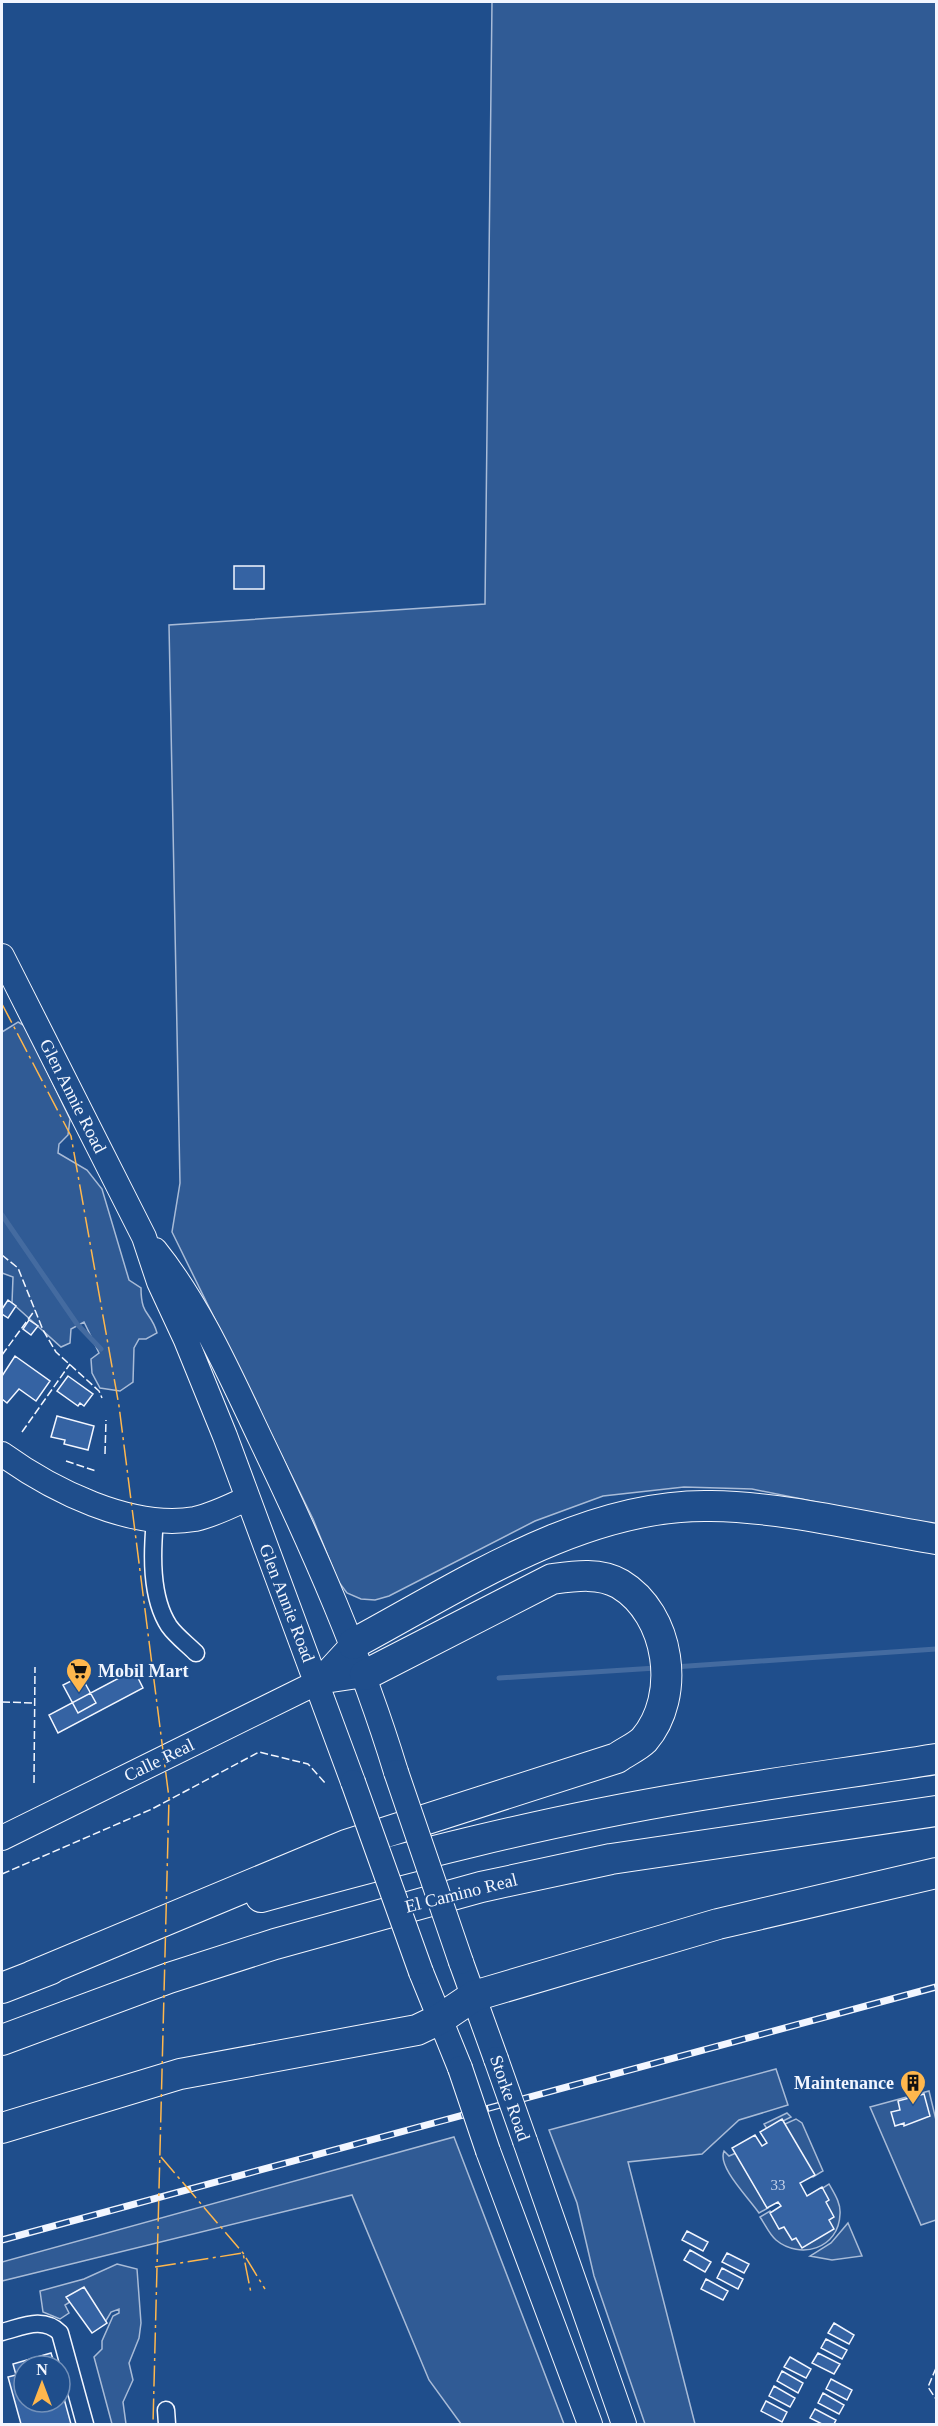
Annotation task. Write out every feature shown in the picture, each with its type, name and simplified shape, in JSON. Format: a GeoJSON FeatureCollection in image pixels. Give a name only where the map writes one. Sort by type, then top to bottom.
{"type":"FeatureCollection","features":[{"type":"Feature","properties":{"kind":"highway"},"geometry":{"type":"LineString","coordinates":[[353,1644],[517,1555],[600,1523],[658,1510],[708,1506],[751,1508],[936,1539]]}},
{"type":"Feature","properties":{"kind":"highway"},"geometry":{"type":"LineString","coordinates":[[2,1988],[346,1845],[617,1758],[643,1741],[657,1719],[664,1691],[667,1664],[655,1623],[640,1602],[619,1583],[585,1575],[552,1579],[365,1675]]}},
{"type":"Feature","properties":{"kind":"highway"},"geometry":{"type":"LineString","coordinates":[[32,1976],[251,1900],[461,1844],[689,1797],[936,1759]]}},
{"type":"Feature","properties":{"kind":"highway","name":"El Camino Real"},"geometry":{"type":"LineString","coordinates":[[2,2040],[137,1989],[275,1944],[481,1887],[610,1859],[936,1811]]}},
{"type":"Feature","properties":{"kind":"highway"},"geometry":{"type":"LineString","coordinates":[[2,2128],[180,2074],[417,2030],[440,2019],[474,1996],[718,1924],[936,1873]]}},
{"type":"Feature","properties":{"kind":"main road","name":"Glen Annie Road"},"geometry":{"type":"LineString","coordinates":[[2,956],[144,1236],[159,1282],[211,1400],[246,1499],[318,1682],[421,1972],[440,2019]]}},
{"type":"Feature","properties":{"kind":"main road","name":"Glen Annie Road"},"geometry":{"type":"LineString","coordinates":[[144,1236],[176,1276],[242,1400],[353,1644],[396,1772]]}},
{"type":"Feature","properties":{"kind":"main road"},"geometry":{"type":"LineString","coordinates":[[2,1454],[63,1492],[106,1509],[155,1520],[193,1519],[217,1513],[246,1499]]}},
{"type":"Feature","properties":{"kind":"main road"},"geometry":{"type":"LineString","coordinates":[[318,1682],[353,1644]]}},
{"type":"Feature","properties":{"kind":"main road"},"geometry":{"type":"LineString","coordinates":[[318,1682],[365,1675]]}},
{"type":"Feature","properties":{"kind":"main road","name":"Calle Real"},"geometry":{"type":"LineString","coordinates":[[2,1838],[318,1682]]}},
{"type":"Feature","properties":{"kind":"main road","name":"Storke Road"},"geometry":{"type":"LineString","coordinates":[[396,1772],[624,2424]]}},
{"type":"Feature","properties":{"kind":"main road"},"geometry":{"type":"LineString","coordinates":[[440,2019],[590,2424]]}},
{"type":"Feature","properties":{"kind":"street"},"geometry":{"type":"LineString","coordinates":[[155,1520],[155,1580],[162,1610],[169,1625],[196,1653]]}},
{"type":"Feature","properties":{"kind":"street"},"geometry":{"type":"LineString","coordinates":[[2,2332],[35,2323],[48,2325],[56,2330],[63,2339],[85,2424]]}},
{"type":"Feature","properties":{"kind":"shaded area"},"geometry":{"type":"Polygon","coordinates":[[[492,2],[936,2],[936,1526],[752,1489],[684,1487],[603,1496],[535,1521],[389,1596],[375,1600],[361,1599],[347,1593],[338,1581],[313,1519],[172,1232],[180,1183],[169,625],[485,604],[492,2]]]}},
{"type":"Feature","properties":{"kind":"shaded area"},"geometry":{"type":"Polygon","coordinates":[[[18,1022],[25,1026],[70,1119],[68,1135],[59,1144],[58,1153],[87,1170],[102,1189],[129,1280],[141,1288],[144,1309],[157,1333],[146,1339],[139,1339],[134,1348],[133,1382],[120,1391],[100,1388],[92,1373],[91,1359],[99,1353],[84,1322],[71,1329],[70,1343],[61,1347],[12,1303],[13,1277],[2,1273],[2,1032],[18,1022]]]}},
{"type":"Feature","properties":{"kind":"shaded area"},"geometry":{"type":"Polygon","coordinates":[[[776,2069],[788,2105],[739,2120],[702,2154],[628,2162],[695,2424],[645,2424],[594,2276],[577,2203],[549,2130],[776,2069]]]}},
{"type":"Feature","properties":{"kind":"shaded area"},"geometry":{"type":"Polygon","coordinates":[[[929,2091],[936,2120],[936,2220],[921,2225],[870,2107],[929,2091]]]}},
{"type":"Feature","properties":{"kind":"shaded area"},"geometry":{"type":"Polygon","coordinates":[[[787,2113],[791,2117],[783,2121],[785,2124],[796,2119],[802,2123],[823,2171],[813,2177],[782,2121],[767,2129],[764,2124],[787,2113]]]}},
{"type":"Feature","properties":{"kind":"shaded area"},"geometry":{"type":"Polygon","coordinates":[[[454,2137],[564,2424],[461,2424],[429,2380],[352,2195],[2,2281],[2,2262],[454,2137]]]}},
{"type":"Feature","properties":{"kind":"shaded area"},"geometry":{"type":"Polygon","coordinates":[[[724,2151],[729,2156],[736,2153],[768,2208],[759,2213],[742,2191],[729,2174],[723,2158],[724,2151]]]}},
{"type":"Feature","properties":{"kind":"shaded area"},"geometry":{"type":"Polygon","coordinates":[[[829,2184],[840,2210],[838,2226],[833,2236],[817,2248],[807,2250],[786,2246],[776,2240],[760,2217],[770,2211],[779,2228],[827,2219],[821,2189],[829,2184]]]}},
{"type":"Feature","properties":{"kind":"shaded area"},"geometry":{"type":"Polygon","coordinates":[[[848,2223],[862,2256],[832,2260],[810,2256],[831,2243],[848,2223]]]}},
{"type":"Feature","properties":{"kind":"shaded area"},"geometry":{"type":"Polygon","coordinates":[[[117,2264],[137,2269],[141,2323],[139,2338],[129,2363],[133,2380],[123,2402],[126,2424],[112,2424],[94,2357],[102,2349],[102,2341],[113,2316],[119,2313],[119,2309],[111,2312],[104,2324],[84,2293],[65,2305],[69,2313],[60,2319],[43,2312],[40,2291],[84,2279],[117,2264]]]}},
{"type":"Feature","properties":{"kind":"building"},"geometry":{"type":"Polygon","coordinates":[[[234,566],[264,566],[264,589],[234,589],[234,566]]]}},
{"type":"Feature","properties":{"kind":"building"},"geometry":{"type":"Polygon","coordinates":[[[8,1300],[16,1306],[8,1318],[2,1314],[2,1309],[8,1300]]]}},
{"type":"Feature","properties":{"kind":"building"},"geometry":{"type":"Polygon","coordinates":[[[29,1320],[38,1326],[31,1335],[23,1329],[29,1320]]]}},
{"type":"Feature","properties":{"kind":"building"},"geometry":{"type":"Polygon","coordinates":[[[15,1356],[50,1381],[36,1401],[19,1389],[7,1403],[2,1399],[2,1376],[15,1356]]]}},
{"type":"Feature","properties":{"kind":"building"},"geometry":{"type":"Polygon","coordinates":[[[68,1376],[93,1394],[84,1406],[80,1403],[78,1406],[57,1391],[68,1376]]]}},
{"type":"Feature","properties":{"kind":"building"},"geometry":{"type":"Polygon","coordinates":[[[57,1416],[94,1426],[88,1450],[64,1444],[65,1440],[51,1437],[57,1416]]]}},
{"type":"Feature","properties":{"kind":"building"},"geometry":{"type":"Polygon","coordinates":[[[134,1670],[143,1688],[58,1733],[49,1715],[134,1670]]]}},
{"type":"Feature","properties":{"kind":"building","name":"Mobil Mart"},"geometry":{"type":"Polygon","coordinates":[[[81,1676],[96,1703],[78,1713],[63,1685],[81,1676]]]}},
{"type":"Feature","properties":{"kind":"building","name":"Maintenance"},"geometry":{"type":"Polygon","coordinates":[[[924,2094],[930,2116],[904,2126],[904,2123],[895,2126],[891,2112],[900,2110],[898,2101],[924,2094]]]}},
{"type":"Feature","properties":{"kind":"building"},"geometry":{"type":"Polygon","coordinates":[[[782,2119],[815,2175],[800,2183],[807,2196],[822,2187],[829,2200],[826,2202],[834,2217],[829,2220],[834,2229],[802,2248],[796,2238],[792,2240],[784,2227],[779,2229],[770,2213],[781,2206],[778,2202],[767,2208],[732,2148],[755,2135],[762,2146],[767,2143],[760,2132],[782,2119]]]}},
{"type":"Feature","properties":{"kind":"building"},"geometry":{"type":"Polygon","coordinates":[[[687,2231],[708,2242],[703,2251],[682,2240],[687,2231]]]}},
{"type":"Feature","properties":{"kind":"building"},"geometry":{"type":"Polygon","coordinates":[[[690,2250],[711,2262],[705,2272],[684,2260],[690,2250]]]}},
{"type":"Feature","properties":{"kind":"building"},"geometry":{"type":"Polygon","coordinates":[[[727,2253],[749,2264],[744,2273],[722,2262],[727,2253]]]}},
{"type":"Feature","properties":{"kind":"building"},"geometry":{"type":"Polygon","coordinates":[[[722,2268],[743,2279],[738,2289],[717,2278],[722,2268]]]}},
{"type":"Feature","properties":{"kind":"building"},"geometry":{"type":"Polygon","coordinates":[[[706,2279],[728,2291],[723,2300],[701,2289],[706,2279]]]}},
{"type":"Feature","properties":{"kind":"building"},"geometry":{"type":"Polygon","coordinates":[[[84,2287],[107,2323],[92,2333],[66,2297],[84,2287]]]}},
{"type":"Feature","properties":{"kind":"building"},"geometry":{"type":"Polygon","coordinates":[[[834,2323],[854,2335],[849,2344],[828,2333],[834,2323]]]}},
{"type":"Feature","properties":{"kind":"building"},"geometry":{"type":"Polygon","coordinates":[[[826,2339],[847,2350],[842,2359],[821,2348],[826,2339]]]}},
{"type":"Feature","properties":{"kind":"building"},"geometry":{"type":"Polygon","coordinates":[[[818,2353],[840,2364],[834,2374],[812,2363],[818,2353]]]}},
{"type":"Feature","properties":{"kind":"building"},"geometry":{"type":"Polygon","coordinates":[[[790,2357],[811,2369],[806,2378],[784,2367],[790,2357]]]}},
{"type":"Feature","properties":{"kind":"building"},"geometry":{"type":"Polygon","coordinates":[[[782,2371],[803,2383],[798,2393],[777,2381],[782,2371]]]}},
{"type":"Feature","properties":{"kind":"building"},"geometry":{"type":"Polygon","coordinates":[[[12,2376],[12,2391],[8,2377],[12,2376]]]}},
{"type":"Feature","properties":{"kind":"building"},"geometry":{"type":"Polygon","coordinates":[[[831,2379],[852,2390],[847,2400],[826,2389],[831,2379]]]}},
{"type":"Feature","properties":{"kind":"building"},"geometry":{"type":"Polygon","coordinates":[[[774,2386],[795,2398],[790,2407],[769,2396],[774,2386]]]}},
{"type":"Feature","properties":{"kind":"building"},"geometry":{"type":"Polygon","coordinates":[[[823,2393],[844,2405],[839,2414],[818,2403],[823,2393]]]}},
{"type":"Feature","properties":{"kind":"building"},"geometry":{"type":"Polygon","coordinates":[[[766,2401],[787,2412],[782,2422],[761,2411],[766,2401]]]}},
{"type":"Feature","properties":{"kind":"building"},"geometry":{"type":"Polygon","coordinates":[[[815,2409],[836,2420],[834,2424],[822,2424],[810,2418],[815,2409]]]}},
{"type":"Feature","properties":{"kind":"building"},"geometry":{"type":"Polygon","coordinates":[[[18,2414],[68,2414],[71,2424],[21,2424],[18,2414]]]}},
{"type":"Feature","properties":{"kind":"waterway"},"geometry":{"type":"LineString","coordinates":[[2,1215],[77,1324],[101,1349]]}},
{"type":"Feature","properties":{"kind":"waterway"},"geometry":{"type":"LineString","coordinates":[[674,1667],[936,1649]]}},
{"type":"Feature","properties":{"kind":"waterway"},"geometry":{"type":"LineString","coordinates":[[499,1678],[656,1668]]}},
{"type":"Feature","properties":{"kind":"railway"},"geometry":{"type":"LineString","coordinates":[[2,2240],[936,1987]]}},
{"type":"Feature","properties":{"kind":"fence"},"geometry":{"type":"LineString","coordinates":[[2,1255],[18,1268],[43,1330],[56,1352],[99,1391],[102,1398]]}},
{"type":"Feature","properties":{"kind":"fence"},"geometry":{"type":"LineString","coordinates":[[2,1355],[35,1310]]}},
{"type":"Feature","properties":{"kind":"fence"},"geometry":{"type":"LineString","coordinates":[[22,1432],[70,1364]]}},
{"type":"Feature","properties":{"kind":"fence"},"geometry":{"type":"LineString","coordinates":[[105,1454],[106,1420]]}},
{"type":"Feature","properties":{"kind":"fence"},"geometry":{"type":"LineString","coordinates":[[66,1461],[96,1471]]}},
{"type":"Feature","properties":{"kind":"fence"},"geometry":{"type":"LineString","coordinates":[[34,1783],[35,1667]]}},
{"type":"Feature","properties":{"kind":"fence"},"geometry":{"type":"LineString","coordinates":[[2,1702],[34,1703]]}},
{"type":"Feature","properties":{"kind":"fence"},"geometry":{"type":"LineString","coordinates":[[2,1874],[152,1809],[259,1752],[308,1764],[326,1784]]}},
{"type":"Feature","properties":{"kind":"fence"},"geometry":{"type":"LineString","coordinates":[[936,2368],[928,2387],[936,2399]]}},
{"type":"Feature","properties":{"kind":"power"},"geometry":{"type":"LineString","coordinates":[[2,1004],[71,1136],[119,1406],[169,1798],[153,2424]]}},
{"type":"Feature","properties":{"kind":"power"},"geometry":{"type":"LineString","coordinates":[[161,2157],[243,2253],[265,2289]]}},
{"type":"Feature","properties":{"kind":"power"},"geometry":{"type":"LineString","coordinates":[[155,2267],[243,2253],[251,2293]]}},
{"type":"Feature","properties":{"kind":"place","name":"Mobil Mart"},"geometry":{"type":"Point","coordinates":[79,1694]}},
{"type":"Feature","properties":{"kind":"place","name":"Maintenance"},"geometry":{"type":"Point","coordinates":[913,2106]}}]}
